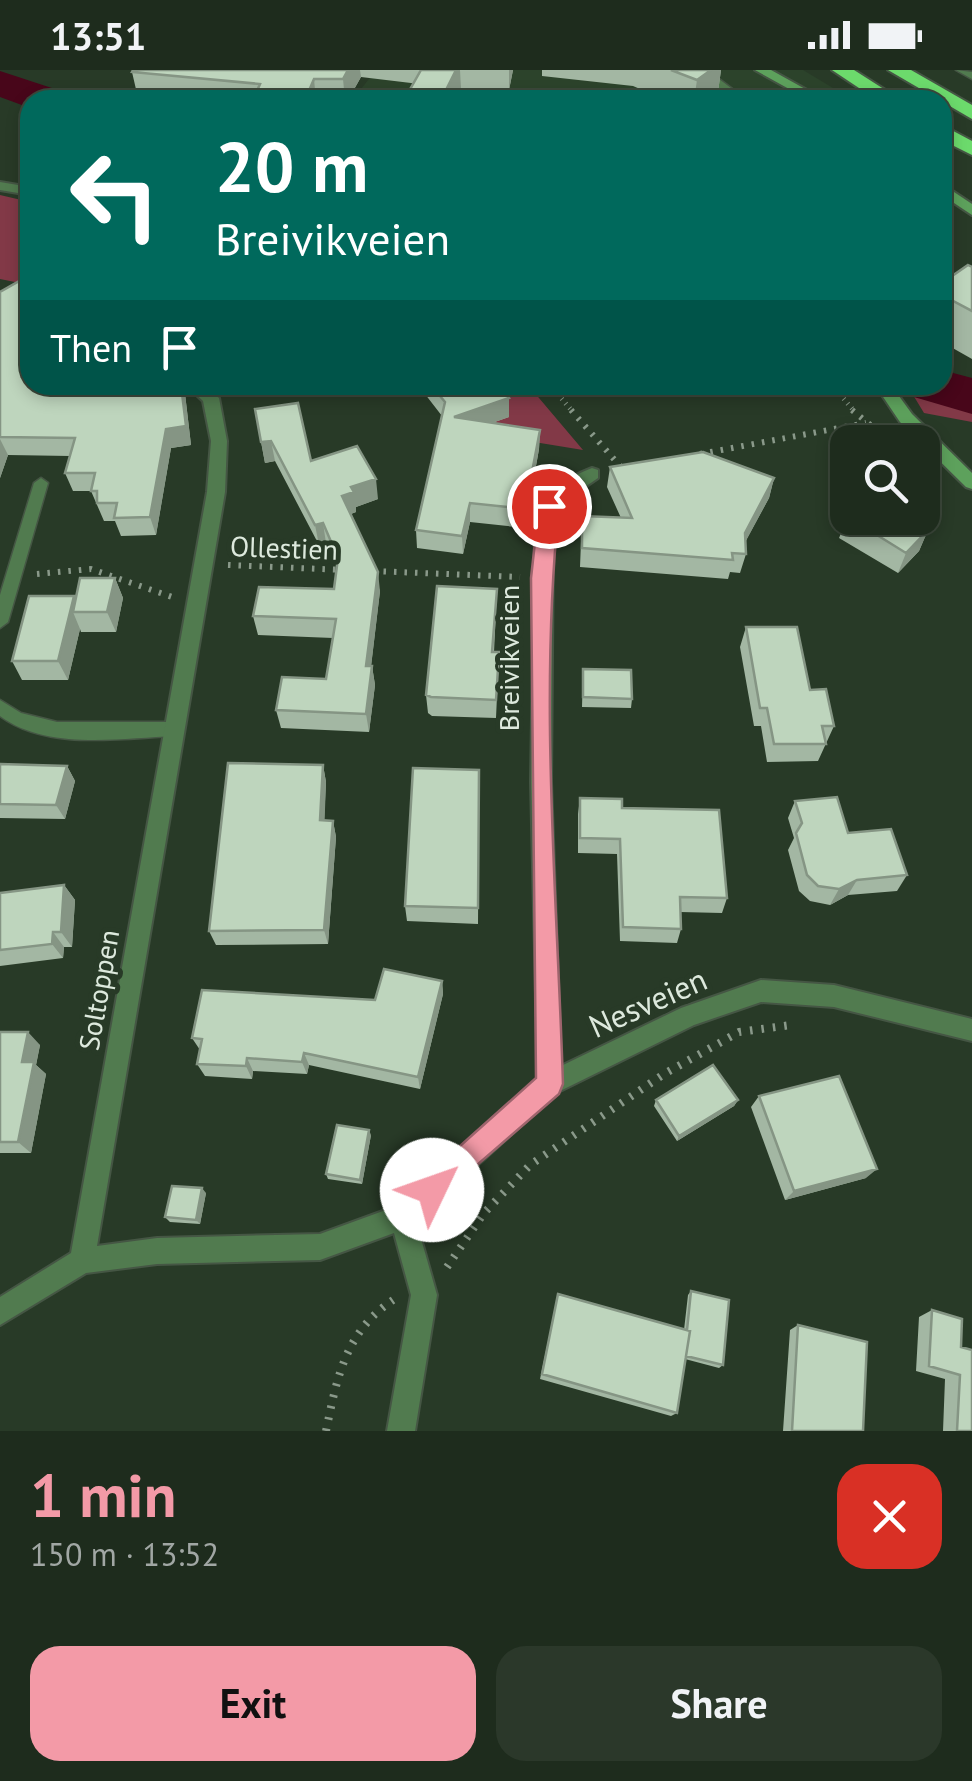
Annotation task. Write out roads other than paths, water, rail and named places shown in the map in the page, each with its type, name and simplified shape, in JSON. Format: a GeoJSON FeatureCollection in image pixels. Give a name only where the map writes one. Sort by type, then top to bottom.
{"type":"FeatureCollection","features":[{"type":"Feature","properties":{"kind":"highway"},"geometry":{"type":"LineString","coordinates":[[841,70],[874,90]]}},
{"type":"Feature","properties":{"kind":"highway"},"geometry":{"type":"LineString","coordinates":[[897,70],[932,90]]}},
{"type":"Feature","properties":{"kind":"street"},"geometry":{"type":"LineString","coordinates":[[761,70],[799,90]]}},
{"type":"Feature","properties":{"kind":"street"},"geometry":{"type":"LineString","coordinates":[[952,196],[972,211]]}},
{"type":"Feature","properties":{"kind":"street","name":"Soltoppen"},"geometry":{"type":"LineString","coordinates":[[82,1262],[205,564],[219,442],[212,398],[207,395]]}},
{"type":"Feature","properties":{"kind":"street"},"geometry":{"type":"LineString","coordinates":[[891,395],[906,418],[972,483]]}},
{"type":"Feature","properties":{"kind":"street","name":"Breivikveien"},"geometry":{"type":"LineString","coordinates":[[550,1084],[541,578],[549,506],[562,489],[592,474]]}},
{"type":"Feature","properties":{"kind":"street","name":"Nesveien"},"geometry":{"type":"LineString","coordinates":[[0,1312],[82,1262],[158,1251],[320,1248],[402,1217],[550,1084],[689,1016],[760,992],[834,996],[972,1030]]}},
{"type":"Feature","properties":{"kind":"street"},"geometry":{"type":"LineString","coordinates":[[401,1431],[424,1295],[402,1217]]}},
{"type":"Feature","properties":{"kind":"lane"},"geometry":{"type":"LineString","coordinates":[[700,70],[727,90]]}},
{"type":"Feature","properties":{"kind":"lane"},"geometry":{"type":"LineString","coordinates":[[961,70],[972,76]]}},
{"type":"Feature","properties":{"kind":"lane"},"geometry":{"type":"LineString","coordinates":[[0,622],[41,482]]}},
{"type":"Feature","properties":{"kind":"lane"},"geometry":{"type":"LineString","coordinates":[[0,707],[12,720],[35,728],[174,729]]}},
{"type":"Feature","properties":{"kind":"waterway"},"geometry":{"type":"LineString","coordinates":[[0,83],[20,90]]}},
{"type":"Feature","properties":{"kind":"waterway"},"geometry":{"type":"LineString","coordinates":[[952,390],[972,396]]}}]}
